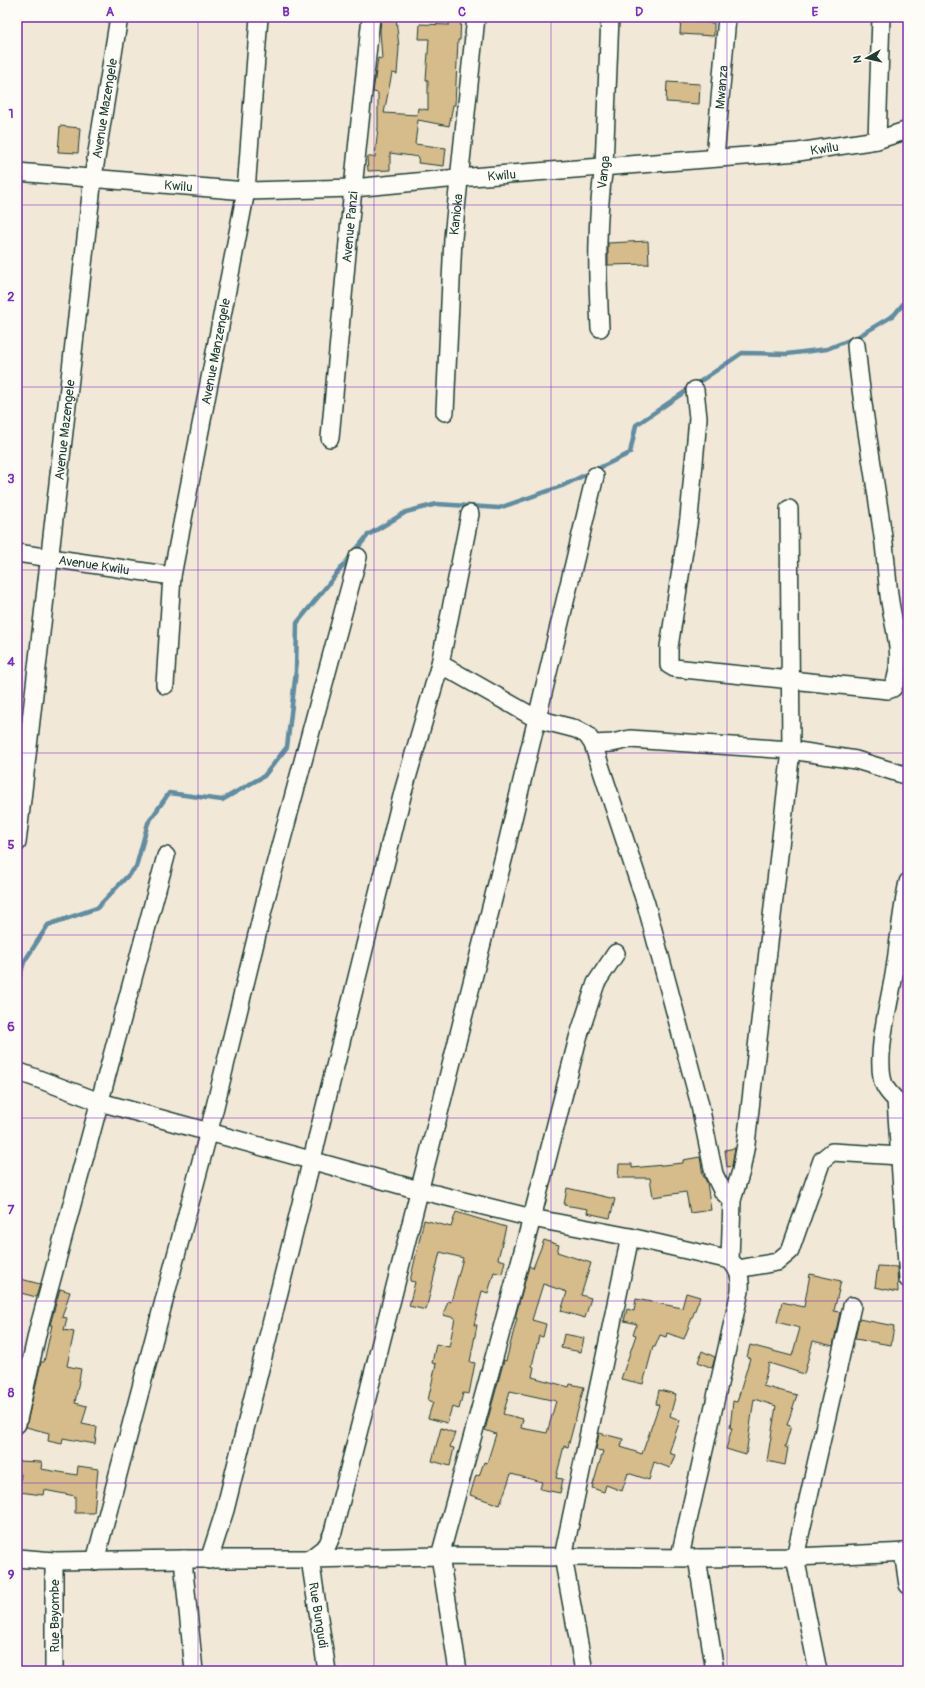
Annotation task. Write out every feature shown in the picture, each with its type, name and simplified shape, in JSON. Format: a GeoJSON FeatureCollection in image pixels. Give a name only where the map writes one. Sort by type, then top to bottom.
{"type":"FeatureCollection","features":[{"type":"Feature","properties":{"kind":"street","name":"Avenue Mazengele"},"geometry":{"type":"LineString","coordinates":[[17,843],[51,557],[93,178],[119,17]]}},
{"type":"Feature","properties":{"kind":"street","name":"Avenue Manzengele"},"geometry":{"type":"LineString","coordinates":[[165,685],[172,576],[246,191],[259,17]]}},
{"type":"Feature","properties":{"kind":"street","name":"Avenue Panzi"},"geometry":{"type":"LineString","coordinates":[[330,438],[353,188],[371,17]]}},
{"type":"Feature","properties":{"kind":"street","name":"Kanioka"},"geometry":{"type":"LineString","coordinates":[[445,412],[453,238],[458,178],[476,17]]}},
{"type":"Feature","properties":{"kind":"street","name":"Vanga"},"geometry":{"type":"LineString","coordinates":[[600,328],[596,272],[600,188],[604,166],[610,17]]}},
{"type":"Feature","properties":{"kind":"street","name":"Mwanza"},"geometry":{"type":"LineString","coordinates":[[715,158],[726,17]]}},
{"type":"Feature","properties":{"kind":"street"},"geometry":{"type":"LineString","coordinates":[[877,140],[881,17]]}},
{"type":"Feature","properties":{"kind":"street","name":"Kwilu"},"geometry":{"type":"LineString","coordinates":[[17,172],[246,191],[353,188],[604,166],[798,152],[877,140],[908,130]]}},
{"type":"Feature","properties":{"kind":"street"},"geometry":{"type":"LineString","coordinates":[[695,390],[698,418],[689,518],[669,647],[669,665],[674,668],[888,690],[894,688],[898,677],[899,642],[889,597],[884,545],[863,416],[856,345]]}},
{"type":"Feature","properties":{"kind":"street"},"geometry":{"type":"LineString","coordinates":[[310,1560],[327,1546],[333,1532],[537,719],[595,476]]}},
{"type":"Feature","properties":{"kind":"street"},"geometry":{"type":"LineString","coordinates":[[680,1556],[740,1291],[741,1280],[734,1265],[732,1200],[741,1171],[746,1144],[791,750],[789,509]]}},
{"type":"Feature","properties":{"kind":"street"},"geometry":{"type":"LineString","coordinates":[[209,1560],[225,1510],[404,792],[440,664],[470,514]]}},
{"type":"Feature","properties":{"kind":"street","name":"Avenue Kwilu"},"geometry":{"type":"LineString","coordinates":[[17,553],[172,576]]}},
{"type":"Feature","properties":{"kind":"street"},"geometry":{"type":"LineString","coordinates":[[95,1561],[209,1131],[265,902],[358,557]]}},
{"type":"Feature","properties":{"kind":"street"},"geometry":{"type":"LineString","coordinates":[[440,664],[537,719],[576,729],[587,735],[593,744],[646,904],[699,1102],[714,1174],[723,1192],[732,1200]]}},
{"type":"Feature","properties":{"kind":"street"},"geometry":{"type":"LineString","coordinates":[[593,744],[612,743],[630,739],[791,750],[856,760],[908,776]]}},
{"type":"Feature","properties":{"kind":"street"},"geometry":{"type":"LineString","coordinates":[[17,1424],[38,1330],[166,856]]}},
{"type":"Feature","properties":{"kind":"street"},"geometry":{"type":"LineString","coordinates":[[908,882],[901,911],[894,973],[885,1024],[881,1066],[882,1079],[887,1091],[902,1099],[900,1156],[908,1279]]}},
{"type":"Feature","properties":{"kind":"street"},"geometry":{"type":"LineString","coordinates":[[458,1671],[440,1556],[532,1218],[578,1038],[596,983],[616,953]]}},
{"type":"Feature","properties":{"kind":"street"},"geometry":{"type":"LineString","coordinates":[[17,1071],[100,1102],[419,1190],[532,1218],[630,1237],[734,1265],[777,1262],[790,1251],[822,1160],[826,1155],[832,1152],[900,1156]]}},
{"type":"Feature","properties":{"kind":"street"},"geometry":{"type":"LineString","coordinates":[[584,1671],[563,1558],[630,1237]]}},
{"type":"Feature","properties":{"kind":"street"},"geometry":{"type":"LineString","coordinates":[[818,1671],[795,1557],[852,1306]]}},
{"type":"Feature","properties":{"kind":"street"},"geometry":{"type":"LineString","coordinates":[[17,1558],[54,1561],[95,1561],[184,1558],[209,1560],[310,1560],[440,1556],[563,1558],[680,1556],[697,1558],[795,1557],[906,1552],[908,1585]]}},
{"type":"Feature","properties":{"kind":"street"},"geometry":{"type":"LineString","coordinates":[[184,1558],[194,1671]]}},
{"type":"Feature","properties":{"kind":"street"},"geometry":{"type":"LineString","coordinates":[[697,1558],[715,1671]]}},
{"type":"Feature","properties":{"kind":"street","name":"Rue Bungudi"},"geometry":{"type":"LineString","coordinates":[[310,1560],[327,1671]]}},
{"type":"Feature","properties":{"kind":"street","name":"Rue Bayombe"},"geometry":{"type":"LineString","coordinates":[[54,1561],[54,1671]]}},
{"type":"Feature","properties":{"kind":"building"},"geometry":{"type":"Polygon","coordinates":[[[381,17],[396,17],[399,48],[397,74],[392,73],[384,113],[417,115],[418,108],[428,110],[428,80],[426,80],[429,39],[419,39],[420,24],[449,25],[450,17],[461,17],[460,40],[458,40],[455,105],[453,105],[449,126],[418,120],[415,144],[446,148],[444,166],[418,163],[419,157],[390,153],[390,170],[368,171],[367,157],[375,157],[378,127],[378,93],[373,92],[378,58],[382,59],[380,31],[381,17]]]}},
{"type":"Feature","properties":{"kind":"building"},"geometry":{"type":"Polygon","coordinates":[[[681,17],[701,17],[700,22],[714,23],[714,36],[680,34],[681,17]]]}},
{"type":"Feature","properties":{"kind":"building"},"geometry":{"type":"Polygon","coordinates":[[[667,82],[700,84],[699,104],[666,102],[667,82]]]}},
{"type":"Feature","properties":{"kind":"building"},"geometry":{"type":"Polygon","coordinates":[[[60,126],[80,128],[78,153],[58,152],[60,126]]]}},
{"type":"Feature","properties":{"kind":"building"},"geometry":{"type":"Polygon","coordinates":[[[648,241],[649,264],[608,265],[608,243],[648,241]]]}},
{"type":"Feature","properties":{"kind":"building"},"geometry":{"type":"Polygon","coordinates":[[[735,1148],[732,1166],[727,1167],[725,1150],[735,1148]]]}},
{"type":"Feature","properties":{"kind":"building"},"geometry":{"type":"Polygon","coordinates":[[[700,1157],[703,1175],[707,1183],[711,1210],[690,1213],[686,1192],[653,1197],[650,1178],[618,1178],[619,1164],[632,1164],[632,1168],[683,1163],[683,1160],[700,1157]]]}},
{"type":"Feature","properties":{"kind":"building"},"geometry":{"type":"Polygon","coordinates":[[[567,1188],[615,1199],[610,1218],[587,1213],[588,1209],[564,1205],[567,1188]]]}},
{"type":"Feature","properties":{"kind":"building"},"geometry":{"type":"Polygon","coordinates":[[[456,1212],[506,1227],[498,1259],[505,1261],[502,1274],[494,1272],[488,1293],[482,1291],[474,1325],[477,1325],[470,1362],[475,1363],[469,1394],[463,1393],[459,1409],[452,1407],[447,1423],[428,1418],[433,1402],[428,1400],[436,1364],[432,1363],[436,1344],[449,1347],[455,1318],[443,1315],[448,1301],[451,1302],[463,1258],[440,1252],[426,1310],[409,1306],[415,1282],[410,1281],[424,1220],[451,1227],[456,1212]]]}},
{"type":"Feature","properties":{"kind":"building"},"geometry":{"type":"Polygon","coordinates":[[[544,1240],[559,1245],[557,1252],[591,1263],[581,1295],[591,1298],[585,1318],[561,1311],[567,1292],[543,1284],[532,1320],[546,1324],[543,1337],[539,1336],[532,1366],[534,1367],[532,1377],[569,1387],[570,1384],[584,1387],[568,1447],[564,1446],[556,1478],[563,1479],[560,1493],[540,1489],[542,1482],[511,1474],[500,1505],[470,1495],[476,1475],[479,1476],[484,1462],[487,1463],[496,1434],[485,1430],[504,1360],[506,1361],[517,1318],[515,1318],[529,1266],[533,1268],[544,1240]],[[510,1391],[503,1414],[523,1419],[521,1428],[547,1433],[556,1401],[510,1391]]]}},
{"type":"Feature","properties":{"kind":"building"},"geometry":{"type":"Polygon","coordinates":[[[878,1266],[897,1267],[898,1292],[875,1287],[878,1266]]]}},
{"type":"Feature","properties":{"kind":"building"},"geometry":{"type":"Polygon","coordinates":[[[810,1274],[841,1281],[834,1311],[840,1312],[833,1346],[813,1341],[804,1374],[769,1363],[763,1386],[797,1395],[787,1425],[791,1426],[785,1447],[788,1448],[785,1465],[767,1461],[776,1406],[754,1399],[746,1455],[726,1449],[732,1428],[730,1428],[733,1401],[737,1402],[750,1358],[747,1357],[750,1345],[792,1356],[800,1328],[777,1322],[782,1302],[804,1307],[810,1274]]]}},
{"type":"Feature","properties":{"kind":"building"},"geometry":{"type":"Polygon","coordinates":[[[17,1278],[40,1284],[36,1297],[17,1292],[17,1278]]]}},
{"type":"Feature","properties":{"kind":"building"},"geometry":{"type":"Polygon","coordinates":[[[60,1289],[70,1292],[62,1317],[67,1318],[64,1330],[74,1332],[67,1366],[81,1369],[75,1403],[87,1406],[82,1424],[97,1427],[95,1444],[63,1438],[62,1444],[48,1441],[49,1433],[26,1427],[41,1362],[44,1362],[52,1325],[50,1325],[60,1289]]]}},
{"type":"Feature","properties":{"kind":"building"},"geometry":{"type":"Polygon","coordinates":[[[686,1293],[700,1297],[684,1339],[667,1333],[666,1337],[660,1335],[655,1347],[653,1347],[643,1384],[621,1379],[636,1335],[633,1334],[637,1324],[624,1321],[627,1309],[634,1311],[636,1299],[682,1308],[686,1293]]]}},
{"type":"Feature","properties":{"kind":"building"},"geometry":{"type":"Polygon","coordinates":[[[859,1319],[894,1326],[891,1345],[855,1339],[859,1319]]]}},
{"type":"Feature","properties":{"kind":"building"},"geometry":{"type":"Polygon","coordinates":[[[564,1334],[584,1338],[581,1352],[561,1348],[564,1334]]]}},
{"type":"Feature","properties":{"kind":"building"},"geometry":{"type":"Polygon","coordinates":[[[702,1351],[715,1357],[712,1368],[698,1362],[702,1351]]]}},
{"type":"Feature","properties":{"kind":"building"},"geometry":{"type":"Polygon","coordinates":[[[17,1358],[21,1358],[17,1378],[17,1358]]]}},
{"type":"Feature","properties":{"kind":"building"},"geometry":{"type":"Polygon","coordinates":[[[659,1390],[676,1394],[670,1416],[680,1420],[669,1453],[675,1455],[670,1468],[654,1462],[649,1480],[628,1473],[622,1491],[606,1485],[604,1492],[592,1488],[603,1451],[596,1450],[599,1433],[623,1439],[621,1447],[642,1454],[659,1405],[656,1404],[659,1390]]]}},
{"type":"Feature","properties":{"kind":"building"},"geometry":{"type":"Polygon","coordinates":[[[441,1428],[455,1433],[450,1447],[454,1448],[450,1466],[432,1461],[441,1428]]]}},
{"type":"Feature","properties":{"kind":"building"},"geometry":{"type":"Polygon","coordinates":[[[17,1461],[42,1462],[41,1469],[77,1475],[78,1466],[98,1469],[94,1513],[75,1513],[75,1496],[44,1490],[43,1495],[19,1492],[21,1474],[17,1474],[17,1461]]]}},
{"type":"Feature","properties":{"kind":"waterway"},"geometry":{"type":"LineString","coordinates":[[17,985],[24,962],[48,925],[97,908],[136,867],[148,823],[169,793],[222,800],[264,776],[287,747],[296,671],[297,623],[368,535],[406,512],[437,504],[499,508],[562,486],[630,453],[636,425],[742,353],[787,354],[827,349],[859,336],[894,315],[908,298]]}}]}
